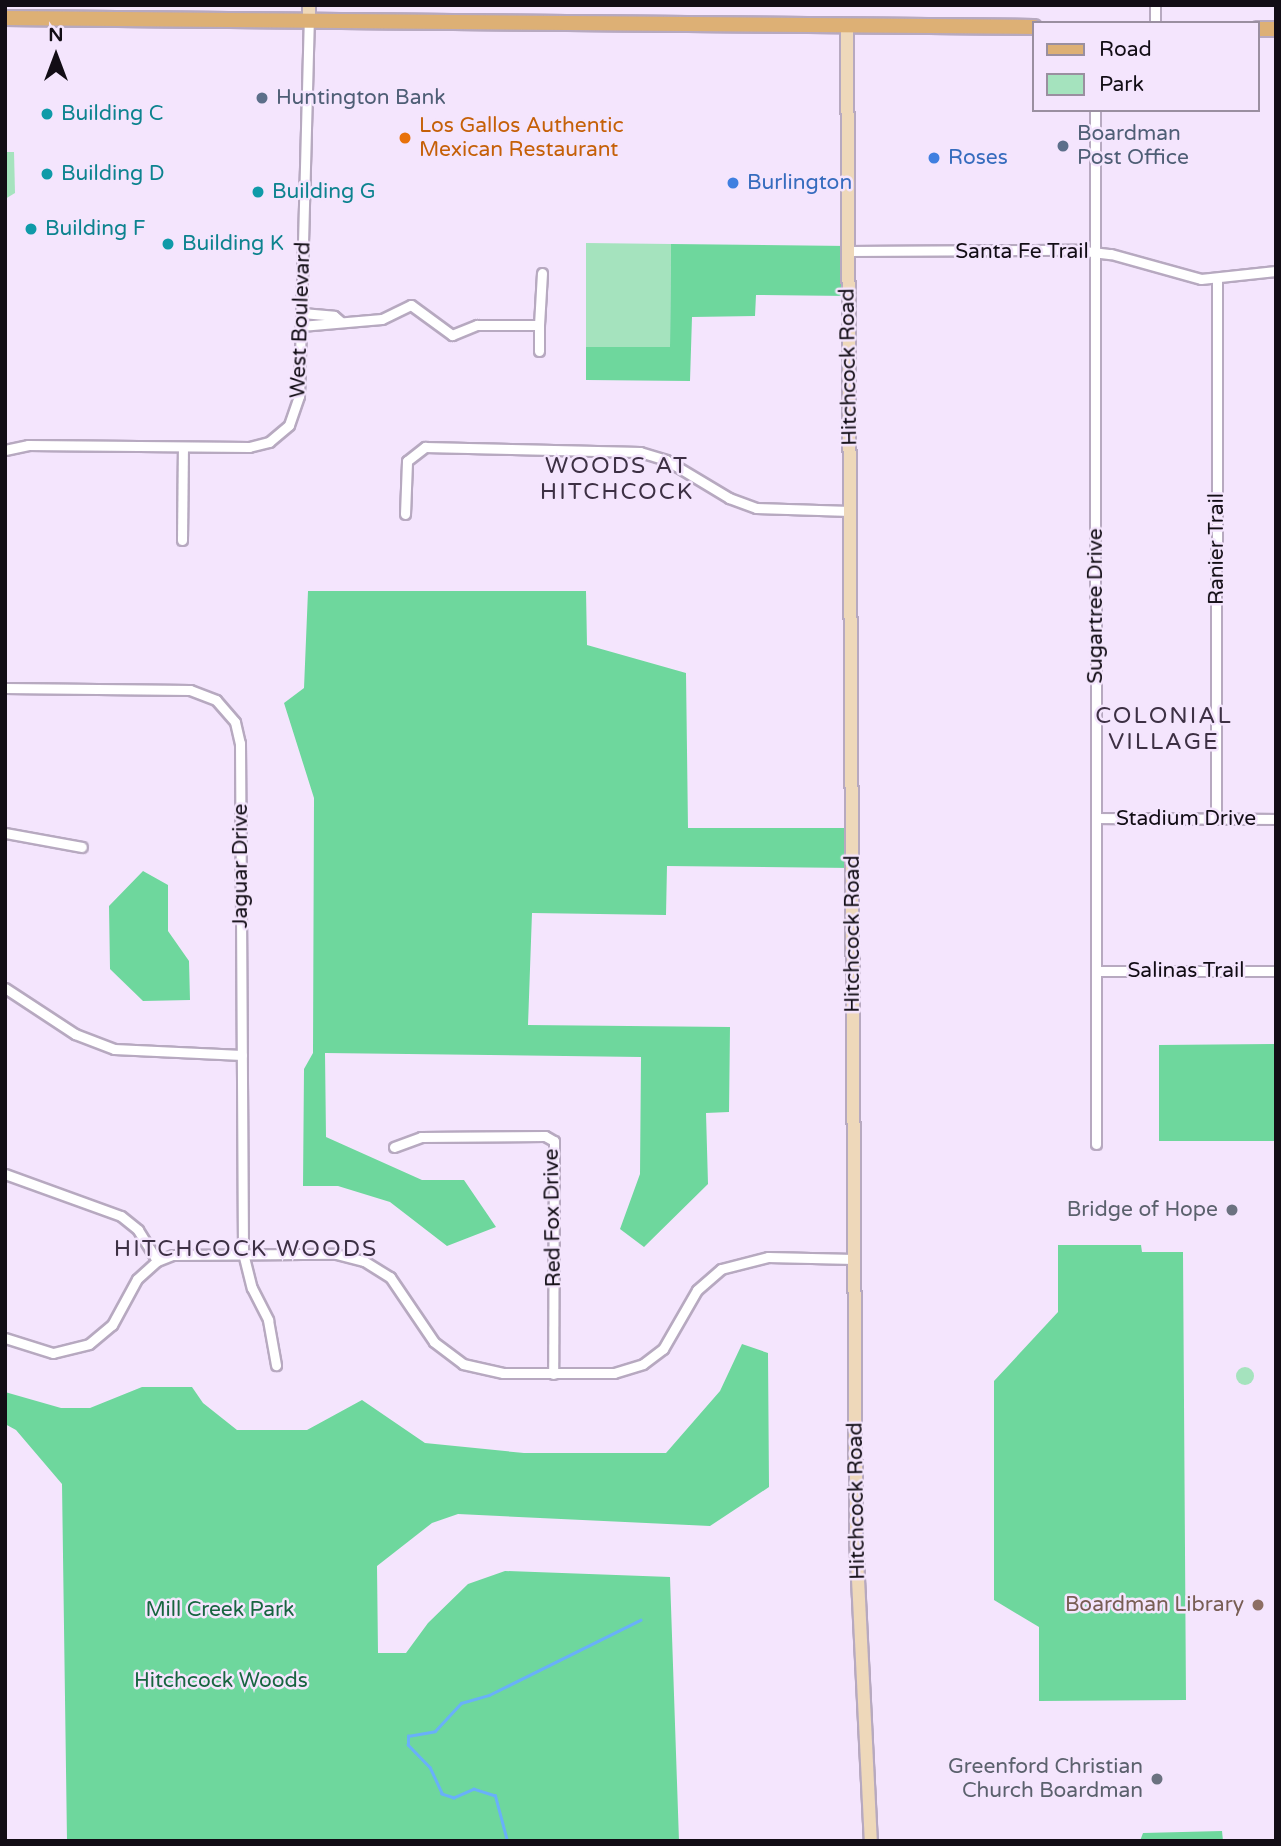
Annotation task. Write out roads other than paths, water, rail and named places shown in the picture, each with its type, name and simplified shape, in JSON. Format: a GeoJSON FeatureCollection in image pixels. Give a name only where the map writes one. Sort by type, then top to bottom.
{"type":"FeatureCollection","features":[{"type":"Feature","properties":{"kind":"main road"},"geometry":{"type":"LineString","coordinates":[[5,18],[309,13],[847,26],[1032,27]]}},
{"type":"Feature","properties":{"kind":"street","name":"West Boulevard"},"geometry":{"type":"LineString","coordinates":[[5,450],[28,445],[256,446],[284,430],[299,402],[309,13]]}},
{"type":"Feature","properties":{"kind":"street","name":"Hitchcock Road"},"geometry":{"type":"LineString","coordinates":[[847,26],[856,1538],[871,1841]]}},
{"type":"Feature","properties":{"kind":"street","name":"Sugartree Drive"},"geometry":{"type":"LineString","coordinates":[[1095,112],[1096,1144]]}},
{"type":"Feature","properties":{"kind":"street","name":"Santa Fe Trail"},"geometry":{"type":"LineString","coordinates":[[848,251],[1096,252],[1180,275],[1217,279],[1276,271]]}},
{"type":"Feature","properties":{"kind":"street"},"geometry":{"type":"LineString","coordinates":[[539,351],[541,273]]}},
{"type":"Feature","properties":{"kind":"street","name":"Ranier Trail"},"geometry":{"type":"LineString","coordinates":[[1216,819],[1217,279]]}},
{"type":"Feature","properties":{"kind":"street"},"geometry":{"type":"LineString","coordinates":[[301,326],[382,319],[411,305],[452,335],[477,325],[539,325]]}},
{"type":"Feature","properties":{"kind":"street"},"geometry":{"type":"LineString","coordinates":[[302,313],[334,316],[340,321]]}},
{"type":"Feature","properties":{"kind":"street"},"geometry":{"type":"LineString","coordinates":[[182,540],[183,447]]}},
{"type":"Feature","properties":{"kind":"street"},"geometry":{"type":"LineString","coordinates":[[405,514],[407,461],[425,447],[640,452],[666,460],[729,498],[756,508],[850,511]]}},
{"type":"Feature","properties":{"kind":"street","name":"Jaguar Drive"},"geometry":{"type":"LineString","coordinates":[[5,688],[190,690],[212,696],[230,713],[240,743],[243,1253],[251,1288],[268,1320],[276,1365]]}},
{"type":"Feature","properties":{"kind":"street","name":"Stadium Drive"},"geometry":{"type":"LineString","coordinates":[[1096,818],[1276,819]]}},
{"type":"Feature","properties":{"kind":"street"},"geometry":{"type":"LineString","coordinates":[[5,833],[82,847]]}},
{"type":"Feature","properties":{"kind":"street","name":"Salinas Trail"},"geometry":{"type":"LineString","coordinates":[[1096,971],[1276,971]]}},
{"type":"Feature","properties":{"kind":"street"},"geometry":{"type":"LineString","coordinates":[[5,988],[75,1034],[114,1049],[242,1055]]}},
{"type":"Feature","properties":{"kind":"street","name":"Red Fox Drive"},"geometry":{"type":"LineString","coordinates":[[394,1147],[421,1137],[545,1136],[554,1141],[553,1374]]}},
{"type":"Feature","properties":{"kind":"street"},"geometry":{"type":"LineString","coordinates":[[5,1174],[121,1216],[138,1230],[158,1261]]}},
{"type":"Feature","properties":{"kind":"street"},"geometry":{"type":"LineString","coordinates":[[5,1338],[53,1353],[89,1345],[112,1325],[137,1279],[158,1261],[186,1253],[337,1254],[364,1261],[397,1284],[429,1336],[455,1360],[489,1372],[614,1374],[651,1360],[670,1340],[702,1284],[734,1263],[768,1257],[854,1259]]}},
{"type":"Feature","properties":{"kind":"waterway"},"geometry":{"type":"LineString","coordinates":[[507,1841],[495,1796],[474,1789],[454,1798],[442,1794],[430,1768],[408,1745],[408,1736],[435,1731],[461,1703],[489,1695],[640,1620]]}},
{"type":"Feature","properties":{"kind":"place","name":"Huntington Bank"},"geometry":{"type":"Point","coordinates":[262,98]}},
{"type":"Feature","properties":{"kind":"place","name":"Building C"},"geometry":{"type":"Point","coordinates":[47,114]}},
{"type":"Feature","properties":{"kind":"place","name":"Los Gallos Authentic Mexican Restaurant"},"geometry":{"type":"Point","coordinates":[405,138]}},
{"type":"Feature","properties":{"kind":"place","name":"Boardman Post Office"},"geometry":{"type":"Point","coordinates":[1063,146]}},
{"type":"Feature","properties":{"kind":"place","name":"Roses"},"geometry":{"type":"Point","coordinates":[934,158]}},
{"type":"Feature","properties":{"kind":"place","name":"Building D"},"geometry":{"type":"Point","coordinates":[47,174]}},
{"type":"Feature","properties":{"kind":"place","name":"Burlington"},"geometry":{"type":"Point","coordinates":[733,183]}},
{"type":"Feature","properties":{"kind":"place","name":"Building G"},"geometry":{"type":"Point","coordinates":[258,192]}},
{"type":"Feature","properties":{"kind":"place","name":"Building F"},"geometry":{"type":"Point","coordinates":[31,229]}},
{"type":"Feature","properties":{"kind":"place","name":"Building K"},"geometry":{"type":"Point","coordinates":[168,244]}},
{"type":"Feature","properties":{"kind":"place","name":"Bridge of Hope"},"geometry":{"type":"Point","coordinates":[1232,1210]}},
{"type":"Feature","properties":{"kind":"place","name":"Boardman Library"},"geometry":{"type":"Point","coordinates":[1258,1605]}},
{"type":"Feature","properties":{"kind":"place","name":"Greenford Christian Church Boardman"},"geometry":{"type":"Point","coordinates":[1157,1779]}},
{"type":"Feature","properties":{"kind":"district","name":"WOODS AT HITCHCOCK"},"geometry":{"type":"Point","coordinates":[617,479]}},
{"type":"Feature","properties":{"kind":"district","name":"COLONIAL VILLAGE"},"geometry":{"type":"Point","coordinates":[1164,729]}},
{"type":"Feature","properties":{"kind":"district","name":"HITCHCOCK WOODS"},"geometry":{"type":"Point","coordinates":[246,1249]}},
{"type":"Feature","properties":{"kind":"park label","name":"Mill Creek Park"},"geometry":{"type":"Point","coordinates":[220,1610]}},
{"type":"Feature","properties":{"kind":"park label","name":"Hitchcock Woods"},"geometry":{"type":"Point","coordinates":[221,1681]}}]}
